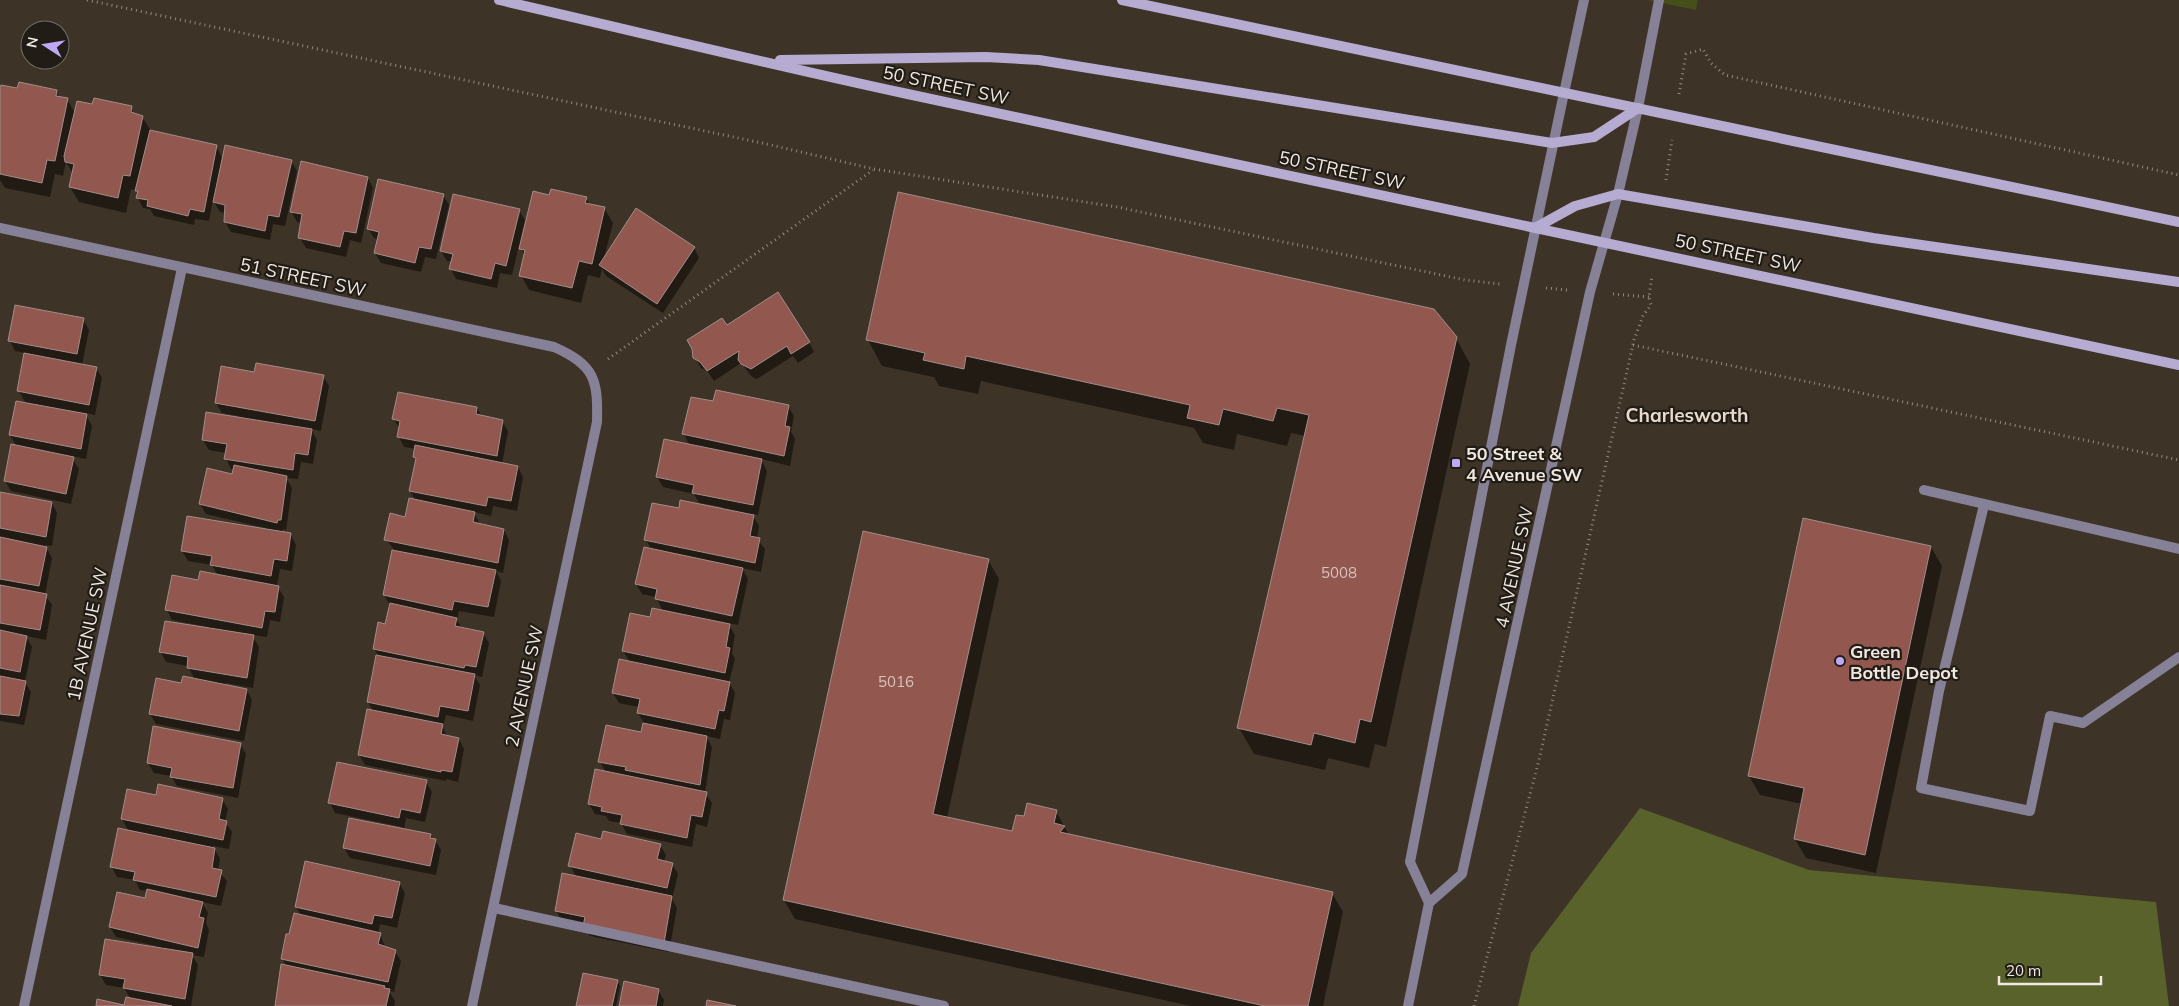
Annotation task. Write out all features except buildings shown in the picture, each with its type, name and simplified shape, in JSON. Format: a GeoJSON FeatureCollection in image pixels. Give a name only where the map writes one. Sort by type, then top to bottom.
{"type":"FeatureCollection","features":[{"type":"Feature","properties":{"kind":"main road","name":"50 STREET SW"},"geometry":{"type":"LineString","coordinates":[[500,0],[766,60],[897,92],[2179,365]]}},
{"type":"Feature","properties":{"kind":"main road"},"geometry":{"type":"LineString","coordinates":[[1122,0],[2179,222]]}},
{"type":"Feature","properties":{"kind":"main road"},"geometry":{"type":"LineString","coordinates":[[766,60],[986,57],[1039,60],[1552,143],[1594,137],[1638,108]]}},
{"type":"Feature","properties":{"kind":"main road"},"geometry":{"type":"LineString","coordinates":[[1535,228],[1575,206],[1618,194],[1892,241],[2179,282]]}},
{"type":"Feature","properties":{"kind":"street"},"geometry":{"type":"LineString","coordinates":[[1408,1006],[1429,903],[1410,862],[1552,143],[1584,0]]}},
{"type":"Feature","properties":{"kind":"street","name":"4 AVENUE SW"},"geometry":{"type":"LineString","coordinates":[[1429,903],[1462,874],[1590,292],[1618,194],[1638,108],[1659,0]]}},
{"type":"Feature","properties":{"kind":"street","name":"51 STREET SW"},"geometry":{"type":"LineString","coordinates":[[0,228],[554,347],[580,361],[592,372]]}},
{"type":"Feature","properties":{"kind":"street","name":"1B AVENUE SW"},"geometry":{"type":"LineString","coordinates":[[24,1006],[182,268]]}},
{"type":"Feature","properties":{"kind":"street","name":"2 AVENUE SW"},"geometry":{"type":"LineString","coordinates":[[472,1006],[597,422],[596,384],[592,372]]}},
{"type":"Feature","properties":{"kind":"street"},"geometry":{"type":"LineString","coordinates":[[1924,490],[2179,549]]}},
{"type":"Feature","properties":{"kind":"street"},"geometry":{"type":"LineString","coordinates":[[1984,505],[1939,691],[1921,788],[2030,811],[2050,716],[2082,723],[2179,657]]}},
{"type":"Feature","properties":{"kind":"street"},"geometry":{"type":"LineString","coordinates":[[494,908],[944,1006]]}},
{"type":"Feature","properties":{"kind":"path"},"geometry":{"type":"LineString","coordinates":[[87,0],[771,145],[874,170],[1116,207],[1481,282]]}},
{"type":"Feature","properties":{"kind":"path"},"geometry":{"type":"LineString","coordinates":[[1663,203],[1686,54],[1703,50],[1710,63],[1725,75],[2179,175]]}},
{"type":"Feature","properties":{"kind":"path"},"geometry":{"type":"LineString","coordinates":[[592,372],[636,337],[874,170]]}},
{"type":"Feature","properties":{"kind":"path"},"geometry":{"type":"LineString","coordinates":[[1474,1006],[1538,764],[1633,345],[1643,316],[1651,305],[1649,297],[1655,252]]}},
{"type":"Feature","properties":{"kind":"path"},"geometry":{"type":"LineString","coordinates":[[1633,345],[2179,460]]}},
{"type":"Feature","properties":{"kind":"green space"},"geometry":{"type":"Polygon","coordinates":[[[1647,0],[1698,0],[1696,10],[1647,0]]]}},
{"type":"Feature","properties":{"kind":"green space"},"geometry":{"type":"Polygon","coordinates":[[[1640,808],[1809,870],[2156,902],[2169,1006],[1518,1006],[1531,953],[1640,808]]]}},
{"type":"Feature","properties":{"kind":"place","name":"50 Street & 4 Avenue SW"},"geometry":{"type":"Point","coordinates":[1456,463]}},
{"type":"Feature","properties":{"kind":"place","name":"Green Bottle Depot"},"geometry":{"type":"Point","coordinates":[1840,661]}},
{"type":"Feature","properties":{"kind":"district","name":"Charlesworth"},"geometry":{"type":"Point","coordinates":[1687,415]}}]}
